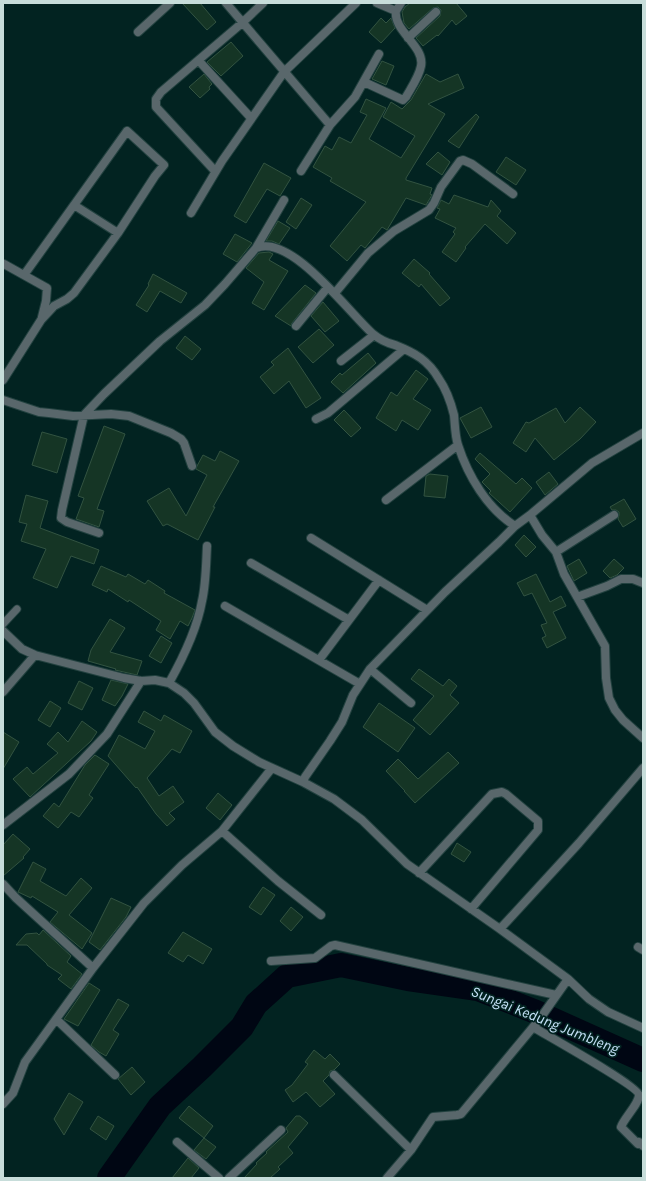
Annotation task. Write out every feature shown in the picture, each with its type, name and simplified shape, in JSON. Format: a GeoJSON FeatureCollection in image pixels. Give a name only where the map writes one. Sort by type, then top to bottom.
{"type":"FeatureCollection","features":[{"type":"Feature","properties":{"kind":"street"},"geometry":{"type":"LineString","coordinates":[[138,32],[170,3]]}},
{"type":"Feature","properties":{"kind":"street"},"geometry":{"type":"LineString","coordinates":[[226,3],[330,125]]}},
{"type":"Feature","properties":{"kind":"street"},"geometry":{"type":"LineString","coordinates":[[215,171],[156,107],[156,99],[161,92],[242,23],[263,3]]}},
{"type":"Feature","properties":{"kind":"street"},"geometry":{"type":"LineString","coordinates":[[191,213],[215,171],[284,72],[356,3]]}},
{"type":"Feature","properties":{"kind":"street"},"geometry":{"type":"LineString","coordinates":[[377,3],[396,11]]}},
{"type":"Feature","properties":{"kind":"street"},"geometry":{"type":"LineString","coordinates":[[364,82],[401,100],[405,99],[419,73],[421,66],[420,55],[396,20],[396,11],[401,3]]}},
{"type":"Feature","properties":{"kind":"street"},"geometry":{"type":"LineString","coordinates":[[408,38],[436,12]]}},
{"type":"Feature","properties":{"kind":"street"},"geometry":{"type":"LineString","coordinates":[[301,171],[330,125],[353,100],[379,54]]}},
{"type":"Feature","properties":{"kind":"street"},"geometry":{"type":"LineString","coordinates":[[198,61],[251,118]]}},
{"type":"Feature","properties":{"kind":"street"},"geometry":{"type":"LineString","coordinates":[[3,380],[41,320],[54,306],[67,299],[74,293],[118,233],[164,165],[127,131],[24,275]]}},
{"type":"Feature","properties":{"kind":"street"},"geometry":{"type":"LineString","coordinates":[[334,293],[368,253],[377,245],[394,231],[429,210],[434,204],[441,187],[460,161],[463,160],[472,164],[513,194]]}},
{"type":"Feature","properties":{"kind":"street"},"geometry":{"type":"LineString","coordinates":[[99,533],[67,522],[61,518],[84,416],[100,397],[160,341],[205,305],[225,284],[256,248],[284,200]]}},
{"type":"Feature","properties":{"kind":"street"},"geometry":{"type":"LineString","coordinates":[[74,205],[118,233]]}},
{"type":"Feature","properties":{"kind":"street"},"geometry":{"type":"LineString","coordinates":[[256,248],[268,246],[281,250],[309,268],[374,335],[420,357],[430,364],[440,380],[453,414],[458,445],[469,472],[480,490],[500,515],[514,526]]}},
{"type":"Feature","properties":{"kind":"street"},"geometry":{"type":"LineString","coordinates":[[4,264],[47,288],[46,301],[41,320]]}},
{"type":"Feature","properties":{"kind":"street"},"geometry":{"type":"LineString","coordinates":[[296,326],[328,287]]}},
{"type":"Feature","properties":{"kind":"street"},"geometry":{"type":"LineString","coordinates":[[341,361],[374,335]]}},
{"type":"Feature","properties":{"kind":"street"},"geometry":{"type":"LineString","coordinates":[[316,420],[328,413],[404,349]]}},
{"type":"Feature","properties":{"kind":"street"},"geometry":{"type":"LineString","coordinates":[[3,400],[39,412],[84,416],[121,414],[171,433],[184,443],[192,466]]}},
{"type":"Feature","properties":{"kind":"street"},"geometry":{"type":"LineString","coordinates":[[303,782],[304,777],[338,728],[353,695],[370,668],[427,610],[514,526],[530,515],[592,463],[643,433]]}},
{"type":"Feature","properties":{"kind":"street"},"geometry":{"type":"LineString","coordinates":[[386,500],[458,445]]}},
{"type":"Feature","properties":{"kind":"street"},"geometry":{"type":"LineString","coordinates":[[530,515],[542,535],[556,552],[564,574],[605,646],[606,678],[609,698],[615,710],[623,720],[643,738]]}},
{"type":"Feature","properties":{"kind":"street"},"geometry":{"type":"LineString","coordinates":[[556,552],[614,515]]}},
{"type":"Feature","properties":{"kind":"street"},"geometry":{"type":"LineString","coordinates":[[310,538],[427,610]]}},
{"type":"Feature","properties":{"kind":"street"},"geometry":{"type":"LineString","coordinates":[[169,684],[184,656],[198,618],[202,601],[207,546]]}},
{"type":"Feature","properties":{"kind":"street"},"geometry":{"type":"LineString","coordinates":[[251,563],[349,620]]}},
{"type":"Feature","properties":{"kind":"street"},"geometry":{"type":"LineString","coordinates":[[577,597],[627,578],[643,583]]}},
{"type":"Feature","properties":{"kind":"street"},"geometry":{"type":"LineString","coordinates":[[319,660],[378,580]]}},
{"type":"Feature","properties":{"kind":"street"},"geometry":{"type":"LineString","coordinates":[[225,606],[360,684]]}},
{"type":"Feature","properties":{"kind":"street"},"geometry":{"type":"LineString","coordinates":[[3,631],[22,649],[35,655],[141,681],[155,680],[169,684],[184,693],[194,703],[215,732],[247,756],[303,782],[334,799],[362,820],[396,854],[419,873],[500,929],[568,979],[589,999],[608,1012],[643,1028]]}},
{"type":"Feature","properties":{"kind":"street"},"geometry":{"type":"LineString","coordinates":[[3,692],[35,655]]}},
{"type":"Feature","properties":{"kind":"street"},"geometry":{"type":"LineString","coordinates":[[370,668],[411,703]]}},
{"type":"Feature","properties":{"kind":"street"},"geometry":{"type":"LineString","coordinates":[[3,825],[69,774],[107,734],[141,681]]}},
{"type":"Feature","properties":{"kind":"street"},"geometry":{"type":"LineString","coordinates":[[3,1104],[13,1093],[20,1071],[25,1062],[93,968],[144,903],[182,865],[222,831],[272,768]]}},
{"type":"Feature","properties":{"kind":"street"},"geometry":{"type":"LineString","coordinates":[[500,929],[579,844],[643,768]]}},
{"type":"Feature","properties":{"kind":"street"},"geometry":{"type":"LineString","coordinates":[[419,873],[492,794],[502,792],[506,794],[538,821],[538,830],[471,909]]}},
{"type":"Feature","properties":{"kind":"street"},"geometry":{"type":"LineString","coordinates":[[222,831],[278,881],[321,915]]}},
{"type":"Feature","properties":{"kind":"street"},"geometry":{"type":"LineString","coordinates":[[3,884],[16,898],[93,968]]}},
{"type":"Feature","properties":{"kind":"street"},"geometry":{"type":"LineString","coordinates":[[271,961],[315,958],[331,946],[336,945],[554,998]]}},
{"type":"Feature","properties":{"kind":"street"},"geometry":{"type":"LineString","coordinates":[[387,1178],[411,1150],[433,1117],[457,1116],[461,1114],[540,1020],[568,979]]}},
{"type":"Feature","properties":{"kind":"street"},"geometry":{"type":"LineString","coordinates":[[56,1019],[115,1075]]}},
{"type":"Feature","properties":{"kind":"street"},"geometry":{"type":"LineString","coordinates":[[533,1027],[619,1078],[638,1092],[639,1096],[621,1127],[638,1144],[639,1142],[643,1146]]}},
{"type":"Feature","properties":{"kind":"street"},"geometry":{"type":"LineString","coordinates":[[334,1075],[411,1150]]}},
{"type":"Feature","properties":{"kind":"street"},"geometry":{"type":"LineString","coordinates":[[229,1178],[281,1130]]}},
{"type":"Feature","properties":{"kind":"street"},"geometry":{"type":"LineString","coordinates":[[177,1142],[219,1178]]}},
{"type":"Feature","properties":{"kind":"lane"},"geometry":{"type":"LineString","coordinates":[[3,624],[17,609]]}},
{"type":"Feature","properties":{"kind":"building"},"geometry":{"type":"Polygon","coordinates":[[[182,3],[200,3],[216,22],[207,30],[182,3]]]}},
{"type":"Feature","properties":{"kind":"building"},"geometry":{"type":"Polygon","coordinates":[[[410,3],[456,3],[467,16],[456,25],[452,20],[438,36],[437,35],[423,46],[416,38],[440,16],[441,10],[438,7],[433,8],[409,29],[404,23],[402,12],[410,3]]]}},
{"type":"Feature","properties":{"kind":"building"},"geometry":{"type":"Polygon","coordinates":[[[381,18],[386,23],[391,18],[395,28],[381,43],[369,32],[381,18]]]}},
{"type":"Feature","properties":{"kind":"building"},"geometry":{"type":"Polygon","coordinates":[[[231,42],[243,56],[221,76],[207,62],[231,42]]]}},
{"type":"Feature","properties":{"kind":"building"},"geometry":{"type":"Polygon","coordinates":[[[382,61],[394,66],[386,85],[372,79],[382,61]]]}},
{"type":"Feature","properties":{"kind":"building"},"geometry":{"type":"Polygon","coordinates":[[[204,74],[212,84],[209,87],[210,89],[200,98],[189,87],[204,74]]]}},
{"type":"Feature","properties":{"kind":"building"},"geometry":{"type":"Polygon","coordinates":[[[426,74],[440,82],[458,74],[464,88],[428,104],[445,114],[406,180],[432,188],[430,194],[432,195],[426,205],[406,198],[387,230],[382,227],[365,248],[361,245],[347,261],[330,246],[366,202],[330,181],[332,178],[313,167],[325,146],[332,150],[339,137],[351,143],[367,115],[360,112],[366,99],[386,108],[369,139],[401,158],[415,136],[383,117],[391,102],[402,109],[411,100],[426,74]]]}},
{"type":"Feature","properties":{"kind":"building"},"geometry":{"type":"Polygon","coordinates":[[[476,114],[479,117],[459,148],[448,141],[476,114]]]}},
{"type":"Feature","properties":{"kind":"building"},"geometry":{"type":"Polygon","coordinates":[[[438,152],[450,162],[442,175],[426,164],[438,152]]]}},
{"type":"Feature","properties":{"kind":"building"},"geometry":{"type":"Polygon","coordinates":[[[506,157],[526,170],[516,185],[496,172],[506,157]]]}},
{"type":"Feature","properties":{"kind":"building"},"geometry":{"type":"Polygon","coordinates":[[[264,163],[291,178],[280,196],[267,189],[246,223],[234,216],[264,163]]]}},
{"type":"Feature","properties":{"kind":"building"},"geometry":{"type":"Polygon","coordinates":[[[454,195],[488,207],[491,200],[501,211],[497,216],[516,233],[507,244],[485,224],[465,247],[466,248],[456,262],[442,252],[455,234],[453,232],[456,228],[435,218],[440,209],[437,208],[441,200],[449,204],[454,195]]]}},
{"type":"Feature","properties":{"kind":"building"},"geometry":{"type":"Polygon","coordinates":[[[301,198],[312,205],[296,229],[286,222],[301,198]]]}},
{"type":"Feature","properties":{"kind":"building"},"geometry":{"type":"Polygon","coordinates":[[[278,221],[290,228],[279,244],[272,241],[266,241],[278,221]]]}},
{"type":"Feature","properties":{"kind":"building"},"geometry":{"type":"Polygon","coordinates":[[[235,234],[252,243],[237,262],[223,254],[235,234]]]}},
{"type":"Feature","properties":{"kind":"building"},"geometry":{"type":"Polygon","coordinates":[[[269,252],[273,254],[269,260],[288,271],[264,310],[252,303],[264,282],[246,268],[259,253],[269,252]]]}},
{"type":"Feature","properties":{"kind":"building"},"geometry":{"type":"Polygon","coordinates":[[[414,259],[430,273],[429,274],[450,298],[440,306],[421,284],[419,287],[402,273],[414,259]]]}},
{"type":"Feature","properties":{"kind":"building"},"geometry":{"type":"Polygon","coordinates":[[[153,274],[187,293],[181,303],[160,291],[147,312],[136,305],[149,285],[148,284],[153,274]]]}},
{"type":"Feature","properties":{"kind":"building"},"geometry":{"type":"Polygon","coordinates":[[[305,285],[316,293],[291,326],[275,316],[305,285]]]}},
{"type":"Feature","properties":{"kind":"building"},"geometry":{"type":"Polygon","coordinates":[[[323,302],[339,321],[325,332],[311,316],[323,302]]]}},
{"type":"Feature","properties":{"kind":"building"},"geometry":{"type":"Polygon","coordinates":[[[319,329],[334,345],[313,363],[298,347],[319,329]]]}},
{"type":"Feature","properties":{"kind":"building"},"geometry":{"type":"Polygon","coordinates":[[[185,336],[201,349],[192,360],[176,348],[185,336]]]}},
{"type":"Feature","properties":{"kind":"building"},"geometry":{"type":"Polygon","coordinates":[[[288,348],[321,398],[306,408],[289,381],[274,394],[260,377],[274,365],[271,362],[288,348]]]}},
{"type":"Feature","properties":{"kind":"building"},"geometry":{"type":"Polygon","coordinates":[[[368,353],[376,363],[343,393],[331,382],[340,373],[342,375],[368,353]]]}},
{"type":"Feature","properties":{"kind":"building"},"geometry":{"type":"Polygon","coordinates":[[[416,370],[428,379],[413,399],[431,410],[418,430],[402,420],[396,431],[376,418],[391,392],[397,396],[416,370]]]}},
{"type":"Feature","properties":{"kind":"building"},"geometry":{"type":"Polygon","coordinates":[[[481,407],[492,427],[471,438],[460,418],[481,407]]]}},
{"type":"Feature","properties":{"kind":"building"},"geometry":{"type":"Polygon","coordinates":[[[580,407],[596,422],[580,439],[554,460],[535,438],[526,452],[513,443],[526,422],[529,423],[556,408],[565,423],[580,407]]]}},
{"type":"Feature","properties":{"kind":"building"},"geometry":{"type":"Polygon","coordinates":[[[344,410],[361,428],[351,437],[334,420],[344,410]]]}},
{"type":"Feature","properties":{"kind":"building"},"geometry":{"type":"Polygon","coordinates":[[[104,426],[125,434],[97,509],[104,511],[99,527],[76,519],[84,498],[78,496],[104,426]]]}},
{"type":"Feature","properties":{"kind":"building"},"geometry":{"type":"Polygon","coordinates":[[[42,432],[67,439],[57,473],[32,465],[42,432]]]}},
{"type":"Feature","properties":{"kind":"building"},"geometry":{"type":"Polygon","coordinates":[[[220,451],[239,461],[213,507],[215,507],[198,540],[167,524],[163,526],[147,501],[169,488],[186,516],[207,475],[196,469],[197,466],[203,455],[215,461],[220,451]]]}},
{"type":"Feature","properties":{"kind":"building"},"geometry":{"type":"Polygon","coordinates":[[[480,453],[516,484],[522,478],[532,488],[510,512],[489,493],[491,491],[482,482],[490,474],[475,459],[480,453]]]}},
{"type":"Feature","properties":{"kind":"building"},"geometry":{"type":"Polygon","coordinates":[[[549,472],[558,484],[545,495],[536,482],[549,472]]]}},
{"type":"Feature","properties":{"kind":"building"},"geometry":{"type":"Polygon","coordinates":[[[430,474],[448,476],[445,498],[424,496],[426,476],[430,474]]]}},
{"type":"Feature","properties":{"kind":"building"},"geometry":{"type":"Polygon","coordinates":[[[26,495],[48,501],[40,528],[99,550],[94,564],[71,556],[57,588],[33,578],[46,549],[21,541],[27,524],[19,522],[26,495]]]}},
{"type":"Feature","properties":{"kind":"building"},"geometry":{"type":"Polygon","coordinates":[[[624,499],[636,519],[623,527],[618,519],[619,512],[612,510],[610,507],[624,499]]]}},
{"type":"Feature","properties":{"kind":"building"},"geometry":{"type":"Polygon","coordinates":[[[524,535],[536,547],[526,557],[515,545],[524,535]]]}},
{"type":"Feature","properties":{"kind":"building"},"geometry":{"type":"Polygon","coordinates":[[[579,559],[587,573],[574,581],[567,566],[579,559]]]}},
{"type":"Feature","properties":{"kind":"building"},"geometry":{"type":"Polygon","coordinates":[[[614,559],[624,568],[617,575],[610,578],[603,571],[614,559]]]}},
{"type":"Feature","properties":{"kind":"building"},"geometry":{"type":"Polygon","coordinates":[[[101,566],[126,577],[128,574],[145,584],[148,580],[165,591],[164,593],[195,610],[188,626],[180,621],[170,639],[156,630],[161,621],[129,600],[128,602],[108,589],[107,592],[92,585],[101,566]]]}},
{"type":"Feature","properties":{"kind":"building"},"geometry":{"type":"Polygon","coordinates":[[[536,574],[550,602],[561,596],[566,606],[553,612],[566,638],[547,648],[542,638],[546,636],[541,625],[547,623],[532,593],[524,596],[517,583],[536,574]]]}},
{"type":"Feature","properties":{"kind":"building"},"geometry":{"type":"Polygon","coordinates":[[[110,619],[125,628],[110,652],[142,661],[137,675],[115,670],[116,669],[88,661],[91,650],[110,619]]]}},
{"type":"Feature","properties":{"kind":"building"},"geometry":{"type":"Polygon","coordinates":[[[161,636],[172,643],[161,663],[149,656],[161,636]]]}},
{"type":"Feature","properties":{"kind":"building"},"geometry":{"type":"Polygon","coordinates":[[[419,669],[443,686],[449,679],[457,686],[450,695],[459,703],[430,735],[413,720],[434,696],[411,679],[419,669]]]}},
{"type":"Feature","properties":{"kind":"building"},"geometry":{"type":"Polygon","coordinates":[[[111,680],[128,684],[115,706],[102,700],[111,680]]]}},
{"type":"Feature","properties":{"kind":"building"},"geometry":{"type":"Polygon","coordinates":[[[79,681],[93,688],[82,710],[68,703],[79,681]]]}},
{"type":"Feature","properties":{"kind":"building"},"geometry":{"type":"Polygon","coordinates":[[[50,701],[61,708],[50,727],[38,720],[50,701]]]}},
{"type":"Feature","properties":{"kind":"building"},"geometry":{"type":"Polygon","coordinates":[[[379,703],[415,728],[398,752],[363,727],[379,703]]]}},
{"type":"Feature","properties":{"kind":"building"},"geometry":{"type":"Polygon","coordinates":[[[144,711],[161,721],[164,715],[192,731],[180,753],[172,749],[147,778],[159,796],[173,786],[184,802],[169,813],[175,819],[167,826],[156,814],[137,787],[136,788],[108,756],[119,735],[145,749],[155,731],[138,722],[144,711]]]}},
{"type":"Feature","properties":{"kind":"building"},"geometry":{"type":"Polygon","coordinates":[[[82,721],[97,732],[91,741],[30,797],[13,779],[27,767],[33,774],[58,753],[47,744],[58,732],[68,742],[82,721]]]}},
{"type":"Feature","properties":{"kind":"building"},"geometry":{"type":"Polygon","coordinates":[[[3,732],[19,742],[3,769],[3,732]]]}},
{"type":"Feature","properties":{"kind":"building"},"geometry":{"type":"Polygon","coordinates":[[[448,752],[459,763],[415,803],[386,771],[398,759],[418,779],[448,752]]]}},
{"type":"Feature","properties":{"kind":"building"},"geometry":{"type":"Polygon","coordinates":[[[95,755],[109,764],[89,795],[93,798],[79,817],[71,812],[58,828],[43,816],[54,803],[59,807],[85,765],[95,755]]]}},
{"type":"Feature","properties":{"kind":"building"},"geometry":{"type":"Polygon","coordinates":[[[218,793],[232,805],[220,820],[206,808],[218,793]]]}},
{"type":"Feature","properties":{"kind":"building"},"geometry":{"type":"Polygon","coordinates":[[[13,834],[30,849],[23,857],[24,858],[3,876],[3,845],[13,834]]]}},
{"type":"Feature","properties":{"kind":"building"},"geometry":{"type":"Polygon","coordinates":[[[457,843],[471,852],[464,862],[451,854],[457,843]]]}},
{"type":"Feature","properties":{"kind":"building"},"geometry":{"type":"Polygon","coordinates":[[[33,862],[46,869],[40,881],[66,896],[81,878],[92,888],[69,915],[92,933],[82,949],[50,922],[58,912],[32,896],[31,898],[18,892],[33,862]]]}},
{"type":"Feature","properties":{"kind":"building"},"geometry":{"type":"Polygon","coordinates":[[[263,887],[275,895],[261,915],[249,907],[263,887]]]}},
{"type":"Feature","properties":{"kind":"building"},"geometry":{"type":"Polygon","coordinates":[[[111,898],[131,907],[126,917],[100,950],[89,942],[111,898]]]}},
{"type":"Feature","properties":{"kind":"building"},"geometry":{"type":"Polygon","coordinates":[[[291,907],[303,917],[291,931],[280,921],[291,907]]]}},
{"type":"Feature","properties":{"kind":"building"},"geometry":{"type":"Polygon","coordinates":[[[43,930],[71,956],[67,962],[82,974],[71,989],[58,979],[62,975],[47,965],[27,945],[16,945],[26,934],[37,933],[39,935],[43,930]]]}},
{"type":"Feature","properties":{"kind":"building"},"geometry":{"type":"Polygon","coordinates":[[[183,932],[212,949],[203,964],[188,955],[183,962],[168,953],[183,932]]]}},
{"type":"Feature","properties":{"kind":"building"},"geometry":{"type":"Polygon","coordinates":[[[89,983],[100,990],[78,1026],[64,1019],[89,983]]]}},
{"type":"Feature","properties":{"kind":"building"},"geometry":{"type":"Polygon","coordinates":[[[118,999],[129,1005],[113,1030],[119,1034],[106,1056],[91,1045],[118,999]]]}},
{"type":"Feature","properties":{"kind":"building"},"geometry":{"type":"Polygon","coordinates":[[[314,1050],[325,1059],[330,1054],[340,1064],[334,1070],[330,1071],[329,1075],[323,1081],[335,1094],[320,1107],[306,1092],[293,1102],[285,1090],[292,1085],[308,1064],[305,1062],[314,1050]]]}},
{"type":"Feature","properties":{"kind":"building"},"geometry":{"type":"Polygon","coordinates":[[[132,1067],[145,1082],[131,1095],[118,1079],[132,1067]]]}},
{"type":"Feature","properties":{"kind":"building"},"geometry":{"type":"Polygon","coordinates":[[[69,1093],[83,1102],[64,1135],[54,1119],[69,1093]]]}},
{"type":"Feature","properties":{"kind":"building"},"geometry":{"type":"Polygon","coordinates":[[[189,1106],[213,1126],[204,1138],[179,1118],[189,1106]]]}},
{"type":"Feature","properties":{"kind":"building"},"geometry":{"type":"Polygon","coordinates":[[[98,1116],[114,1126],[106,1140],[90,1129],[98,1116]]]}},
{"type":"Feature","properties":{"kind":"building"},"geometry":{"type":"Polygon","coordinates":[[[296,1116],[300,1116],[308,1123],[288,1147],[293,1153],[278,1167],[280,1169],[270,1178],[244,1178],[257,1164],[256,1163],[267,1153],[266,1152],[288,1132],[286,1128],[296,1116]]]}},
{"type":"Feature","properties":{"kind":"building"},"geometry":{"type":"Polygon","coordinates":[[[204,1138],[216,1147],[206,1159],[194,1150],[204,1138]]]}},
{"type":"Feature","properties":{"kind":"building"},"geometry":{"type":"Polygon","coordinates":[[[188,1158],[199,1168],[191,1178],[172,1178],[188,1158]]]}},
{"type":"Feature","properties":{"kind":"waterway","name":"Sungai Kedung Jumbleng"},"geometry":{"type":"LineString","coordinates":[[109,1178],[160,1106],[242,1027],[256,1004],[287,976],[341,965],[408,979],[478,989],[536,1012],[643,1060]]}}]}
